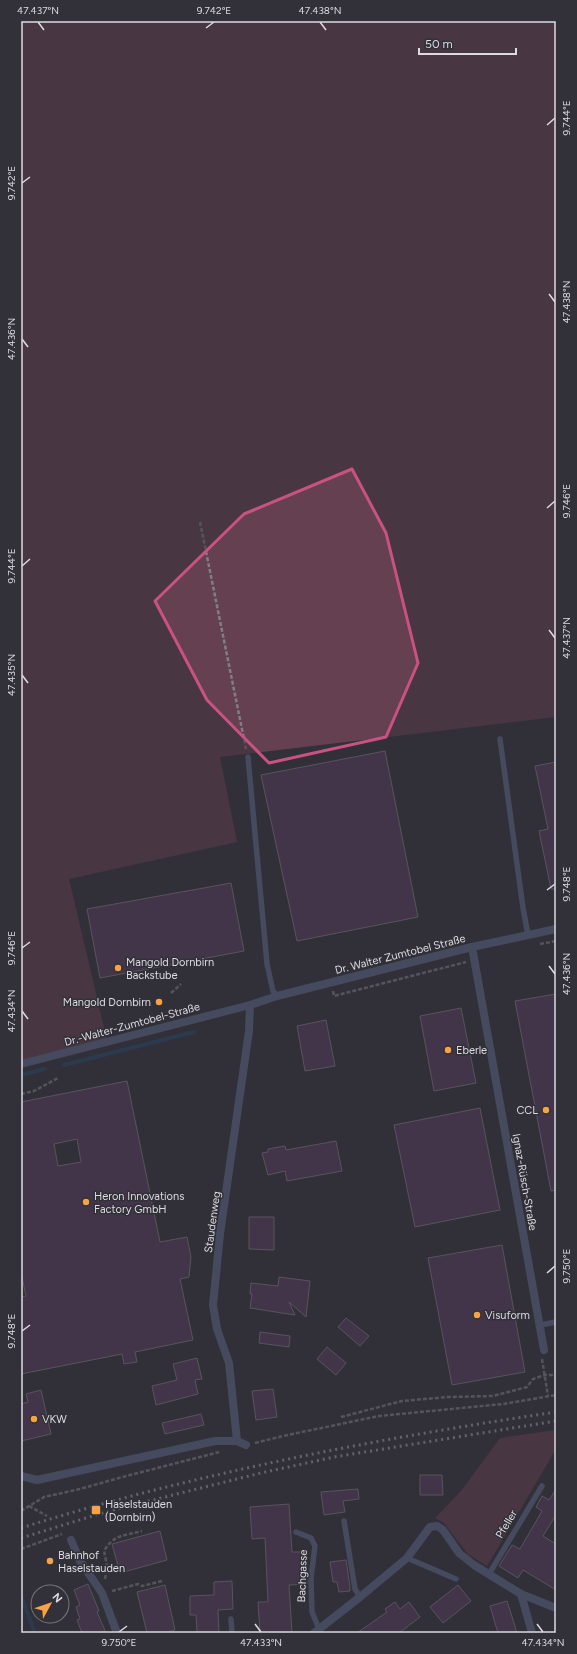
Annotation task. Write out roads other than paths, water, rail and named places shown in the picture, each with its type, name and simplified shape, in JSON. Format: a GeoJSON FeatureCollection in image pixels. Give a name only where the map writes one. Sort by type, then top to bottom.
{"type":"FeatureCollection","features":[{"type":"Feature","properties":{"kind":"street","name":"Dr. Walter Zumtobel Straße"},"geometry":{"type":"LineString","coordinates":[[250,1004],[472,947],[556,929]]}},
{"type":"Feature","properties":{"kind":"street","name":"Ignaz-Rüsch-Straße"},"geometry":{"type":"LineString","coordinates":[[472,947],[544,1350]]}},
{"type":"Feature","properties":{"kind":"street","name":"Dr.-Walter-Zumtobel-Straße"},"geometry":{"type":"LineString","coordinates":[[21,1064],[250,1004]]}},
{"type":"Feature","properties":{"kind":"street","name":"Staudenweg"},"geometry":{"type":"LineString","coordinates":[[238,1441],[230,1363],[217,1329],[213,1305],[220,1234],[249,1030],[250,1004]]}},
{"type":"Feature","properties":{"kind":"street"},"geometry":{"type":"LineString","coordinates":[[21,1476],[37,1480],[215,1441],[238,1441],[246,1445]]}},
{"type":"Feature","properties":{"kind":"street","name":"Bachgasse"},"geometry":{"type":"LineString","coordinates":[[317,1631],[407,1558],[430,1527],[437,1526],[443,1530],[459,1552],[489,1574]]}},
{"type":"Feature","properties":{"kind":"street"},"geometry":{"type":"LineString","coordinates":[[70,1536],[73,1552],[100,1590],[117,1633]]}},
{"type":"Feature","properties":{"kind":"street"},"geometry":{"type":"LineString","coordinates":[[489,1574],[522,1594],[556,1608]]}},
{"type":"Feature","properties":{"kind":"street"},"geometry":{"type":"LineString","coordinates":[[522,1594],[532,1633]]}},
{"type":"Feature","properties":{"kind":"lane"},"geometry":{"type":"LineString","coordinates":[[500,739],[528,935]]}},
{"type":"Feature","properties":{"kind":"lane"},"geometry":{"type":"LineString","coordinates":[[248,757],[267,964],[273,991],[277,996]]}},
{"type":"Feature","properties":{"kind":"lane"},"geometry":{"type":"LineString","coordinates":[[540,1325],[556,1322]]}},
{"type":"Feature","properties":{"kind":"lane","name":"Pfeller"},"geometry":{"type":"LineString","coordinates":[[489,1574],[542,1486]]}},
{"type":"Feature","properties":{"kind":"lane"},"geometry":{"type":"LineString","coordinates":[[344,1521],[355,1589],[360,1597]]}},
{"type":"Feature","properties":{"kind":"lane","name":"Bachgasse"},"geometry":{"type":"LineString","coordinates":[[296,1532],[311,1538],[315,1546],[311,1578],[312,1612],[317,1631]]}},
{"type":"Feature","properties":{"kind":"lane"},"geometry":{"type":"LineString","coordinates":[[407,1558],[456,1579]]}},
{"type":"Feature","properties":{"kind":"lane"},"geometry":{"type":"LineString","coordinates":[[231,1619],[232,1633]]}},
{"type":"Feature","properties":{"kind":"waterway"},"geometry":{"type":"LineString","coordinates":[[64,1065],[194,1032]]}},
{"type":"Feature","properties":{"kind":"waterway"},"geometry":{"type":"LineString","coordinates":[[21,1075],[45,1069]]}},
{"type":"Feature","properties":{"kind":"waterway"},"geometry":{"type":"LineString","coordinates":[[21,1596],[35,1633]]}},
{"type":"Feature","properties":{"kind":"railway"},"geometry":{"type":"LineString","coordinates":[[21,1528],[87,1508],[219,1474],[353,1446],[488,1422],[556,1412]]}},
{"type":"Feature","properties":{"kind":"railway"},"geometry":{"type":"LineString","coordinates":[[21,1538],[109,1511],[261,1473],[334,1457],[556,1421]]}},
{"type":"Feature","properties":{"kind":"place","name":"Mangold Dornbirn Backstube"},"geometry":{"type":"Point","coordinates":[118,968]}},
{"type":"Feature","properties":{"kind":"place","name":"Mangold Dornbirn"},"geometry":{"type":"Point","coordinates":[159,1002]}},
{"type":"Feature","properties":{"kind":"place","name":"Eberle"},"geometry":{"type":"Point","coordinates":[448,1050]}},
{"type":"Feature","properties":{"kind":"place","name":"CCL"},"geometry":{"type":"Point","coordinates":[546,1110]}},
{"type":"Feature","properties":{"kind":"place","name":"Heron Innovations Factory GmbH"},"geometry":{"type":"Point","coordinates":[86,1202]}},
{"type":"Feature","properties":{"kind":"place","name":"Visuform"},"geometry":{"type":"Point","coordinates":[477,1315]}},
{"type":"Feature","properties":{"kind":"place","name":"VKW"},"geometry":{"type":"Point","coordinates":[34,1419]}},
{"type":"Feature","properties":{"kind":"place","name":"Haselstauden (Dornbirn)"},"geometry":{"type":"Point","coordinates":[96,1510]}},
{"type":"Feature","properties":{"kind":"place","name":"Bahnhof Haselstauden"},"geometry":{"type":"Point","coordinates":[50,1561]}}]}
